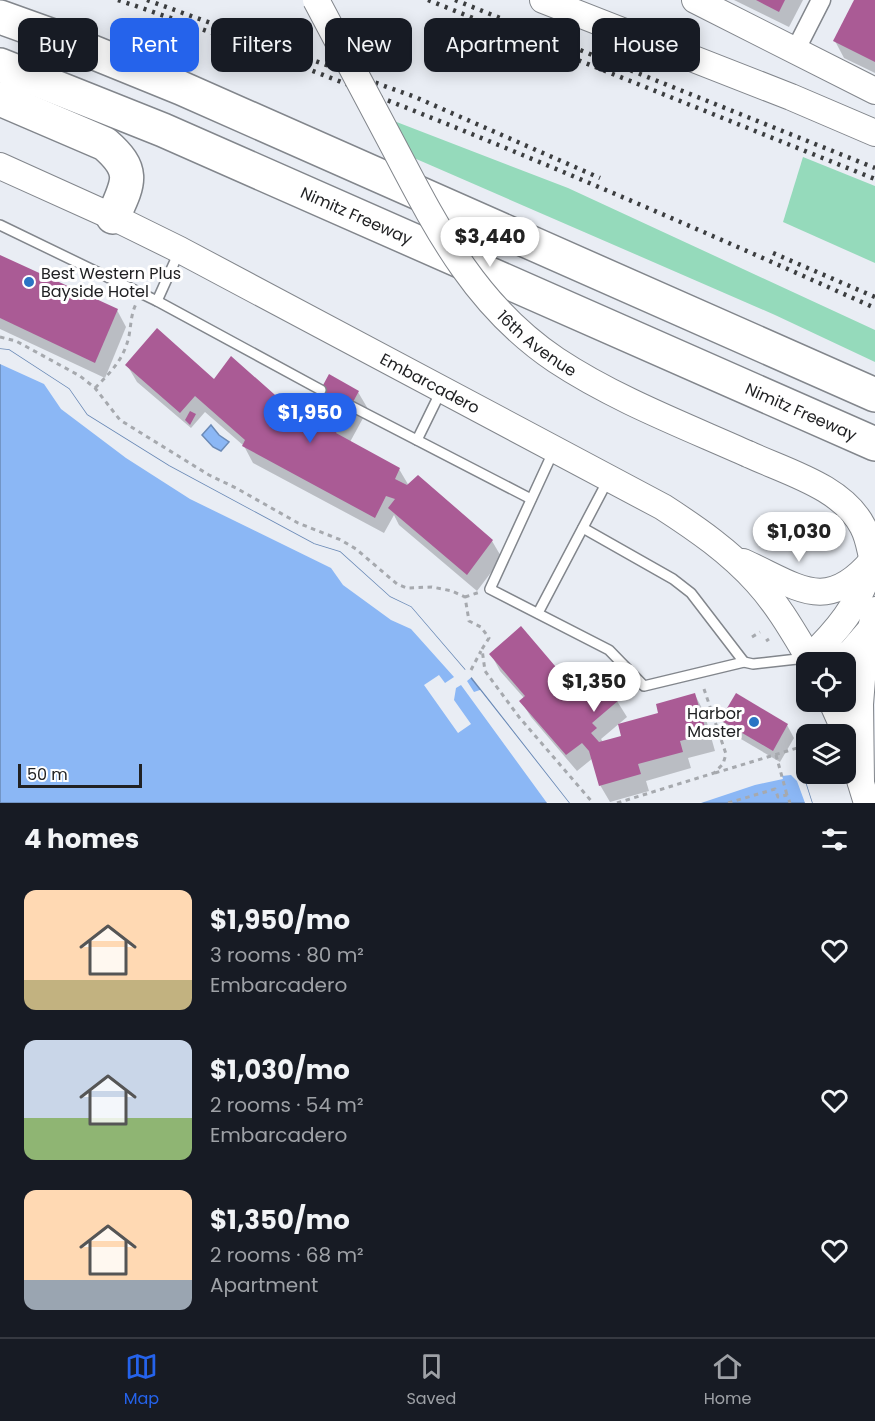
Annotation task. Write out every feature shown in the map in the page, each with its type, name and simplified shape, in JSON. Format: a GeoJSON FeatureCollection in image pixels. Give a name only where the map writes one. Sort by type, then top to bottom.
{"type":"FeatureCollection","features":[{"type":"Feature","properties":{"kind":"highway"},"geometry":{"type":"LineString","coordinates":[[0,18],[53,36],[181,88],[875,394]]}},
{"type":"Feature","properties":{"kind":"highway","name":"Nimitz Freeway"},"geometry":{"type":"LineString","coordinates":[[0,66],[163,130],[875,444]]}},
{"type":"Feature","properties":{"kind":"highway"},"geometry":{"type":"LineString","coordinates":[[0,99],[105,144],[118,156],[126,166],[126,189],[113,217]]}},
{"type":"Feature","properties":{"kind":"main road","name":"16th Avenue"},"geometry":{"type":"LineString","coordinates":[[316,0],[439,232],[472,281],[504,316],[520,332],[555,359],[596,384],[826,490],[842,500],[864,528],[874,564]]}},
{"type":"Feature","properties":{"kind":"main road"},"geometry":{"type":"LineString","coordinates":[[543,0],[791,97],[875,133]]}},
{"type":"Feature","properties":{"kind":"main road"},"geometry":{"type":"LineString","coordinates":[[695,0],[875,91]]}},
{"type":"Feature","properties":{"kind":"main road","name":"Embarcadero"},"geometry":{"type":"LineString","coordinates":[[0,166],[180,250],[663,507],[696,528],[758,583],[778,609],[805,652]]}},
{"type":"Feature","properties":{"kind":"main road"},"geometry":{"type":"LineString","coordinates":[[729,555],[803,589],[825,593],[843,588],[874,564]]}},
{"type":"Feature","properties":{"kind":"main road"},"geometry":{"type":"LineString","coordinates":[[817,652],[846,618],[864,588],[874,564]]}},
{"type":"Feature","properties":{"kind":"main road"},"geometry":{"type":"LineString","coordinates":[[851,652],[874,618]]}},
{"type":"Feature","properties":{"kind":"main road"},"geometry":{"type":"LineString","coordinates":[[865,788],[860,704],[863,667],[874,618]]}},
{"type":"Feature","properties":{"kind":"main road"},"geometry":{"type":"LineString","coordinates":[[836,712],[865,788]]}},
{"type":"Feature","properties":{"kind":"street"},"geometry":{"type":"LineString","coordinates":[[795,51],[821,0]]}},
{"type":"Feature","properties":{"kind":"lane"},"geometry":{"type":"LineString","coordinates":[[0,225],[141,293],[321,390]]}},
{"type":"Feature","properties":{"kind":"lane"},"geometry":{"type":"LineString","coordinates":[[157,302],[180,250]]}},
{"type":"Feature","properties":{"kind":"lane"},"geometry":{"type":"LineString","coordinates":[[417,440],[442,389]]}},
{"type":"Feature","properties":{"kind":"lane"},"geometry":{"type":"LineString","coordinates":[[351,406],[531,499]]}},
{"type":"Feature","properties":{"kind":"lane"},"geometry":{"type":"LineString","coordinates":[[554,450],[490,589],[609,650],[644,686],[744,662],[753,664],[796,661]]}},
{"type":"Feature","properties":{"kind":"lane"},"geometry":{"type":"LineString","coordinates":[[538,613],[609,478]]}},
{"type":"Feature","properties":{"kind":"lane"},"geometry":{"type":"LineString","coordinates":[[583,528],[673,579],[691,593],[744,662]]}},
{"type":"Feature","properties":{"kind":"path"},"geometry":{"type":"LineString","coordinates":[[95,388],[121,361],[129,338],[132,313],[141,293]]}},
{"type":"Feature","properties":{"kind":"path"},"geometry":{"type":"LineString","coordinates":[[0,337],[16,341],[80,375],[95,388],[120,420],[209,475],[298,523],[341,540],[356,549],[397,584],[407,588],[432,587],[452,591],[465,597],[469,621],[482,627],[489,638],[471,670]]}},
{"type":"Feature","properties":{"kind":"path"},"geometry":{"type":"LineString","coordinates":[[752,638],[760,632]]}},
{"type":"Feature","properties":{"kind":"path"},"geometry":{"type":"LineString","coordinates":[[482,649],[485,671],[519,717],[593,803]]}},
{"type":"Feature","properties":{"kind":"path"},"geometry":{"type":"LineString","coordinates":[[704,689],[726,754],[723,764],[714,773]]}},
{"type":"Feature","properties":{"kind":"path"},"geometry":{"type":"LineString","coordinates":[[617,803],[796,749]]}},
{"type":"Feature","properties":{"kind":"path"},"geometry":{"type":"LineString","coordinates":[[776,755],[790,803]]}},
{"type":"Feature","properties":{"kind":"path"},"geometry":{"type":"LineString","coordinates":[[728,803],[775,789],[778,798],[787,795]]}},
{"type":"Feature","properties":{"kind":"green space"},"geometry":{"type":"Polygon","coordinates":[[[394,121],[568,188],[875,330],[875,362],[775,315],[414,158],[394,121]]]}},
{"type":"Feature","properties":{"kind":"green space"},"geometry":{"type":"Polygon","coordinates":[[[803,157],[875,186],[875,263],[783,222],[803,157]]]}},
{"type":"Feature","properties":{"kind":"water"},"geometry":{"type":"Polygon","coordinates":[[[0,349],[9,350],[69,389],[87,415],[169,466],[314,544],[340,552],[390,597],[411,607],[465,670],[569,803],[0,803],[0,349]]]}},
{"type":"Feature","properties":{"kind":"water"},"geometry":{"type":"Polygon","coordinates":[[[211,425],[229,442],[221,451],[213,447],[202,435],[211,425]]]}},
{"type":"Feature","properties":{"kind":"water"},"geometry":{"type":"Polygon","coordinates":[[[790,772],[796,773],[796,784],[806,784],[812,803],[672,803],[790,772]]]}},
{"type":"Feature","properties":{"kind":"pier"},"geometry":{"type":"Polygon","coordinates":[[[0,349],[9,350],[69,389],[87,415],[169,466],[314,544],[340,552],[390,597],[411,607],[465,670],[467,668],[473,676],[467,681],[474,692],[480,690],[569,803],[547,803],[461,685],[456,688],[454,700],[471,724],[458,733],[424,685],[439,675],[445,683],[454,677],[411,629],[391,620],[343,585],[331,568],[190,499],[126,458],[61,409],[44,384],[0,364],[0,349]]]}},
{"type":"Feature","properties":{"kind":"pier"},"geometry":{"type":"Polygon","coordinates":[[[796,770],[796,780],[791,775],[782,776],[783,779],[755,785],[701,803],[669,803],[671,800],[765,772],[796,770]]]}},
{"type":"Feature","properties":{"kind":"pier"},"geometry":{"type":"Polygon","coordinates":[[[798,784],[806,784],[812,803],[805,803],[798,784]]]}},
{"type":"Feature","properties":{"kind":"building"},"geometry":{"type":"Polygon","coordinates":[[[756,0],[785,0],[779,12],[756,0]]]}},
{"type":"Feature","properties":{"kind":"building"},"geometry":{"type":"Polygon","coordinates":[[[854,0],[875,0],[875,62],[833,41],[854,0]]]}},
{"type":"Feature","properties":{"kind":"building","name":"Best Western Plus Bayside Hotel"},"geometry":{"type":"Polygon","coordinates":[[[0,255],[118,309],[95,363],[0,318],[0,255]]]}},
{"type":"Feature","properties":{"kind":"building"},"geometry":{"type":"Polygon","coordinates":[[[157,328],[214,379],[231,356],[292,410],[306,417],[329,374],[359,391],[336,433],[400,468],[395,479],[407,485],[418,475],[493,540],[467,575],[388,508],[395,499],[386,496],[375,518],[242,446],[245,440],[195,396],[180,413],[125,365],[157,328]]]}},
{"type":"Feature","properties":{"kind":"building"},"geometry":{"type":"Polygon","coordinates":[[[190,411],[196,414],[190,425],[185,420],[190,411]]]}},
{"type":"Feature","properties":{"kind":"building"},"geometry":{"type":"Polygon","coordinates":[[[521,626],[561,673],[557,676],[568,689],[592,669],[619,700],[592,723],[597,728],[591,733],[599,742],[621,736],[618,724],[658,713],[656,704],[695,693],[707,734],[680,741],[683,752],[638,764],[641,774],[599,786],[589,751],[582,743],[566,755],[519,701],[525,696],[489,654],[521,626]]]}},
{"type":"Feature","properties":{"kind":"building","name":"Harbor Master"},"geometry":{"type":"Polygon","coordinates":[[[736,693],[788,724],[773,751],[720,720],[736,693]]]}},
{"type":"Feature","properties":{"kind":"railway"},"geometry":{"type":"LineString","coordinates":[[118,0],[275,56],[497,144],[875,308]]}},
{"type":"Feature","properties":{"kind":"railway"},"geometry":{"type":"LineString","coordinates":[[147,0],[415,97],[600,178]]}},
{"type":"Feature","properties":{"kind":"railway"},"geometry":{"type":"LineString","coordinates":[[428,0],[875,179]]}},
{"type":"Feature","properties":{"kind":"railway"},"geometry":{"type":"LineString","coordinates":[[455,0],[875,168]]}},
{"type":"Feature","properties":{"kind":"railway"},"geometry":{"type":"LineString","coordinates":[[773,253],[875,297]]}},
{"type":"Feature","properties":{"kind":"place","name":"Best Western Plus Bayside Hotel"},"geometry":{"type":"Point","coordinates":[29,282]}},
{"type":"Feature","properties":{"kind":"place","name":"Harbor Master"},"geometry":{"type":"Point","coordinates":[754,722]}}]}
